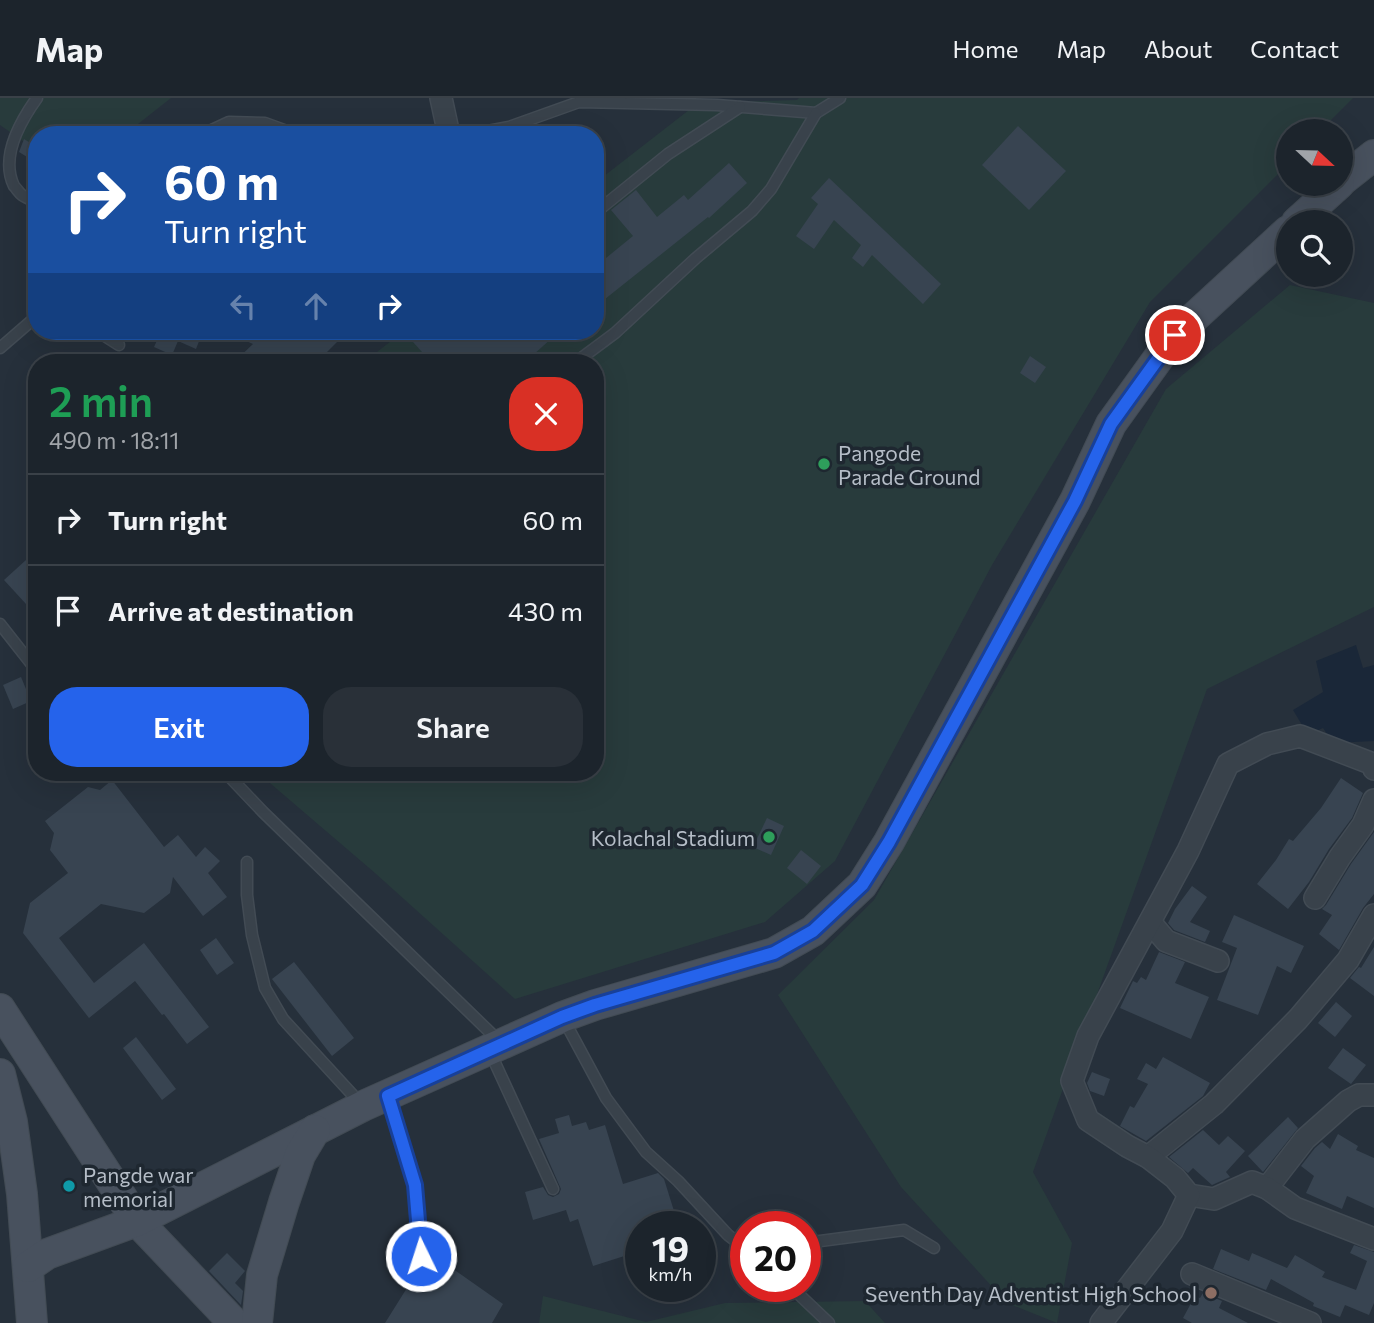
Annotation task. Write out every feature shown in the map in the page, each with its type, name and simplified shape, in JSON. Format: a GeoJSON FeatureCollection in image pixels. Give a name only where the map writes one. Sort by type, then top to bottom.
{"type":"FeatureCollection","features":[{"type":"Feature","properties":{"kind":"main road"},"geometry":{"type":"LineString","coordinates":[[1353,172],[1374,155]]}},
{"type":"Feature","properties":{"kind":"main road"},"geometry":{"type":"LineString","coordinates":[[1310,210],[1326,196]]}},
{"type":"Feature","properties":{"kind":"main road"},"geometry":{"type":"LineString","coordinates":[[28,1267],[47,1254],[137,1221],[375,1101],[562,1017],[774,953],[813,931],[862,885],[889,842],[1075,501],[1111,424],[1175,335],[1276,242]]}},
{"type":"Feature","properties":{"kind":"main road"},"geometry":{"type":"LineString","coordinates":[[0,1009],[137,1221],[234,1323]]}},
{"type":"Feature","properties":{"kind":"main road"},"geometry":{"type":"LineString","coordinates":[[0,1074],[22,1194],[32,1323]]}},
{"type":"Feature","properties":{"kind":"main road"},"geometry":{"type":"LineString","coordinates":[[257,1323],[262,1275],[300,1155],[315,1130]]}},
{"type":"Feature","properties":{"kind":"street"},"geometry":{"type":"LineString","coordinates":[[441,98],[447,126]]}},
{"type":"Feature","properties":{"kind":"street"},"geometry":{"type":"LineString","coordinates":[[1374,765],[1300,736],[1267,744],[1228,764],[1188,851],[1088,1036],[1072,1081],[1088,1120],[1148,1157],[1175,1178],[1189,1195],[1214,1199],[1252,1182],[1267,1188],[1296,1208],[1374,1239]]}},
{"type":"Feature","properties":{"kind":"street"},"geometry":{"type":"LineString","coordinates":[[1315,898],[1363,825],[1374,800]]}},
{"type":"Feature","properties":{"kind":"street"},"geometry":{"type":"LineString","coordinates":[[1148,1157],[1214,1104],[1298,1019],[1348,960],[1374,915]]}},
{"type":"Feature","properties":{"kind":"street"},"geometry":{"type":"LineString","coordinates":[[1150,922],[1166,941],[1218,961]]}},
{"type":"Feature","properties":{"kind":"street"},"geometry":{"type":"LineString","coordinates":[[1267,1188],[1305,1139],[1348,1101],[1359,1096],[1374,1095]]}},
{"type":"Feature","properties":{"kind":"street"},"geometry":{"type":"LineString","coordinates":[[1101,1323],[1172,1231],[1189,1195]]}},
{"type":"Feature","properties":{"kind":"street"},"geometry":{"type":"LineString","coordinates":[[1192,1274],[1310,1323]]}},
{"type":"Feature","properties":{"kind":"lane"},"geometry":{"type":"LineString","coordinates":[[28,198],[10,182],[3,165],[7,146],[16,127],[37,98]]}},
{"type":"Feature","properties":{"kind":"lane"},"geometry":{"type":"LineString","coordinates":[[587,354],[615,333],[696,258],[752,211],[771,189],[816,113],[841,98]]}},
{"type":"Feature","properties":{"kind":"lane"},"geometry":{"type":"LineString","coordinates":[[512,126],[578,100],[682,102],[816,113]]}},
{"type":"Feature","properties":{"kind":"lane"},"geometry":{"type":"LineString","coordinates":[[604,206],[668,154],[740,107]]}},
{"type":"Feature","properties":{"kind":"lane"},"geometry":{"type":"LineString","coordinates":[[220,126],[229,122],[265,123],[273,126]]}},
{"type":"Feature","properties":{"kind":"lane"},"geometry":{"type":"LineString","coordinates":[[0,348],[28,324]]}},
{"type":"Feature","properties":{"kind":"lane"},"geometry":{"type":"LineString","coordinates":[[111,340],[119,345]]}},
{"type":"Feature","properties":{"kind":"lane"},"geometry":{"type":"LineString","coordinates":[[0,624],[28,660]]}},
{"type":"Feature","properties":{"kind":"lane"},"geometry":{"type":"LineString","coordinates":[[234,781],[495,1047],[553,1189]]}},
{"type":"Feature","properties":{"kind":"lane"},"geometry":{"type":"LineString","coordinates":[[247,862],[247,895],[252,935],[265,988],[283,1019],[375,1101],[415,1185],[421,1256]]}},
{"type":"Feature","properties":{"kind":"lane"},"geometry":{"type":"LineString","coordinates":[[562,1017],[606,1098],[646,1152],[730,1237]]}},
{"type":"Feature","properties":{"kind":"lane"},"geometry":{"type":"LineString","coordinates":[[821,1241],[904,1230],[934,1248]]}},
{"type":"Feature","properties":{"kind":"lane"},"geometry":{"type":"LineString","coordinates":[[807,1302],[829,1323]]}},
{"type":"Feature","properties":{"kind":"shaded area"},"geometry":{"type":"Polygon","coordinates":[[[0,98],[171,98],[135,126],[28,126],[28,145],[0,125],[0,98]]]}},
{"type":"Feature","properties":{"kind":"shaded area","name":"Pangode Parade Ground"},"geometry":{"type":"Polygon","coordinates":[[[799,98],[1353,98],[1332,119],[1276,119],[1276,176],[1150,302],[992,565],[835,861],[765,922],[515,999],[268,781],[604,781],[604,354],[374,354],[392,340],[604,340],[604,176],[698,103],[799,98]]]}},
{"type":"Feature","properties":{"kind":"shaded area"},"geometry":{"type":"Polygon","coordinates":[[[1288,287],[1299,287],[1374,303],[1374,607],[1207,689],[1033,1172],[1072,1243],[1057,1323],[1007,1303],[901,1187],[778,995],[874,900],[1166,389],[1288,287]]]}},
{"type":"Feature","properties":{"kind":"shaded area"},"geometry":{"type":"Polygon","coordinates":[[[543,1296],[646,1322],[725,1303],[865,1301],[885,1323],[539,1323],[543,1296]]]}},
{"type":"Feature","properties":{"kind":"water"},"geometry":{"type":"Polygon","coordinates":[[[1356,645],[1363,668],[1374,665],[1374,741],[1333,743],[1323,728],[1308,735],[1293,710],[1323,692],[1316,661],[1356,645]]]}},
{"type":"Feature","properties":{"kind":"building"},"geometry":{"type":"Polygon","coordinates":[[[1018,126],[1066,171],[1029,210],[982,165],[1018,126]]]}},
{"type":"Feature","properties":{"kind":"building"},"geometry":{"type":"Polygon","coordinates":[[[24,139],[28,141],[28,158],[19,152],[24,139]]]}},
{"type":"Feature","properties":{"kind":"building"},"geometry":{"type":"Polygon","coordinates":[[[729,163],[747,183],[709,218],[604,300],[604,260],[633,236],[611,210],[636,190],[657,217],[684,195],[688,200],[729,163]]]}},
{"type":"Feature","properties":{"kind":"building"},"geometry":{"type":"Polygon","coordinates":[[[829,178],[941,284],[923,304],[872,255],[863,267],[852,258],[861,245],[834,220],[814,249],[796,236],[818,204],[811,198],[829,178]]]}},
{"type":"Feature","properties":{"kind":"building"},"geometry":{"type":"Polygon","coordinates":[[[157,340],[200,340],[196,349],[178,341],[172,354],[154,347],[157,340]]]}},
{"type":"Feature","properties":{"kind":"building"},"geometry":{"type":"Polygon","coordinates":[[[244,340],[339,340],[325,354],[242,354],[253,344],[244,340]]]}},
{"type":"Feature","properties":{"kind":"building"},"geometry":{"type":"Polygon","coordinates":[[[550,340],[534,354],[424,354],[413,342],[550,340]]]}},
{"type":"Feature","properties":{"kind":"building"},"geometry":{"type":"Polygon","coordinates":[[[1030,356],[1046,367],[1035,383],[1020,373],[1030,356]]]}},
{"type":"Feature","properties":{"kind":"building"},"geometry":{"type":"Polygon","coordinates":[[[28,558],[28,606],[4,580],[28,558]]]}},
{"type":"Feature","properties":{"kind":"building"},"geometry":{"type":"Polygon","coordinates":[[[21,677],[28,694],[28,702],[13,709],[3,685],[21,677]]]}},
{"type":"Feature","properties":{"kind":"building"},"geometry":{"type":"Polygon","coordinates":[[[1341,778],[1363,793],[1352,818],[1288,909],[1257,884],[1289,839],[1293,841],[1321,808],[1341,778]]]}},
{"type":"Feature","properties":{"kind":"building"},"geometry":{"type":"Polygon","coordinates":[[[113,781],[164,847],[178,835],[196,857],[205,847],[220,861],[208,873],[227,897],[203,916],[173,877],[170,893],[144,913],[101,904],[59,938],[94,983],[144,943],[209,1027],[187,1044],[135,981],[89,1018],[23,933],[30,903],[68,873],[50,850],[54,833],[45,821],[88,787],[100,790],[113,781]]]}},
{"type":"Feature","properties":{"kind":"building","name":"Kolachal Stadium"},"geometry":{"type":"Polygon","coordinates":[[[767,818],[784,826],[771,855],[753,847],[767,818]]]}},
{"type":"Feature","properties":{"kind":"building"},"geometry":{"type":"Polygon","coordinates":[[[1374,832],[1374,894],[1339,950],[1319,934],[1332,915],[1322,909],[1374,832]]]}},
{"type":"Feature","properties":{"kind":"building"},"geometry":{"type":"Polygon","coordinates":[[[801,850],[821,866],[807,884],[787,868],[801,850]]]}},
{"type":"Feature","properties":{"kind":"building"},"geometry":{"type":"Polygon","coordinates":[[[1192,886],[1207,897],[1190,922],[1210,931],[1205,942],[1174,930],[1168,923],[1192,886]]]}},
{"type":"Feature","properties":{"kind":"building"},"geometry":{"type":"Polygon","coordinates":[[[1234,915],[1304,946],[1291,973],[1277,966],[1258,1015],[1217,1000],[1237,948],[1222,942],[1234,915]]]}},
{"type":"Feature","properties":{"kind":"building"},"geometry":{"type":"Polygon","coordinates":[[[216,938],[234,963],[217,975],[200,950],[216,938]]]}},
{"type":"Feature","properties":{"kind":"building"},"geometry":{"type":"Polygon","coordinates":[[[1374,947],[1374,996],[1350,978],[1361,968],[1374,947]]]}},
{"type":"Feature","properties":{"kind":"building"},"geometry":{"type":"Polygon","coordinates":[[[1159,952],[1185,962],[1175,983],[1209,997],[1191,1039],[1120,1008],[1133,981],[1137,983],[1141,977],[1146,980],[1159,952]]]}},
{"type":"Feature","properties":{"kind":"building"},"geometry":{"type":"Polygon","coordinates":[[[294,962],[354,1038],[332,1056],[272,979],[294,962]]]}},
{"type":"Feature","properties":{"kind":"building"},"geometry":{"type":"Polygon","coordinates":[[[1336,1002],[1352,1016],[1335,1037],[1318,1023],[1336,1002]]]}},
{"type":"Feature","properties":{"kind":"building"},"geometry":{"type":"Polygon","coordinates":[[[136,1037],[176,1089],[162,1100],[123,1048],[136,1037]]]}},
{"type":"Feature","properties":{"kind":"building"},"geometry":{"type":"Polygon","coordinates":[[[1343,1048],[1366,1065],[1351,1084],[1328,1068],[1343,1048]]]}},
{"type":"Feature","properties":{"kind":"building"},"geometry":{"type":"Polygon","coordinates":[[[1163,1057],[1210,1083],[1203,1096],[1146,1141],[1120,1126],[1130,1106],[1134,1108],[1148,1084],[1137,1079],[1146,1063],[1156,1069],[1163,1057]]]}},
{"type":"Feature","properties":{"kind":"building"},"geometry":{"type":"Polygon","coordinates":[[[1092,1072],[1110,1079],[1104,1096],[1090,1091],[1087,1083],[1092,1072]]]}},
{"type":"Feature","properties":{"kind":"building"},"geometry":{"type":"Polygon","coordinates":[[[569,1115],[572,1126],[586,1122],[589,1130],[605,1125],[623,1184],[658,1173],[664,1179],[674,1211],[625,1211],[625,1256],[593,1266],[578,1219],[570,1222],[566,1210],[533,1220],[525,1192],[543,1187],[548,1195],[553,1197],[559,1194],[561,1189],[539,1139],[559,1133],[555,1119],[569,1115]]]}},
{"type":"Feature","properties":{"kind":"building"},"geometry":{"type":"Polygon","coordinates":[[[1288,1117],[1298,1128],[1263,1172],[1248,1156],[1288,1117]]]}},
{"type":"Feature","properties":{"kind":"building"},"geometry":{"type":"Polygon","coordinates":[[[1203,1130],[1219,1145],[1228,1136],[1245,1151],[1226,1172],[1230,1177],[1212,1185],[1193,1168],[1188,1173],[1169,1157],[1203,1130]]]}},
{"type":"Feature","properties":{"kind":"building"},"geometry":{"type":"Polygon","coordinates":[[[1338,1134],[1358,1146],[1356,1150],[1374,1158],[1374,1208],[1347,1196],[1342,1209],[1306,1193],[1314,1176],[1301,1166],[1322,1142],[1330,1149],[1338,1134]]]}},
{"type":"Feature","properties":{"kind":"building"},"geometry":{"type":"Polygon","coordinates":[[[1354,1245],[1374,1252],[1374,1303],[1369,1315],[1345,1305],[1340,1317],[1313,1306],[1314,1303],[1271,1279],[1266,1290],[1213,1269],[1221,1249],[1249,1261],[1252,1253],[1287,1268],[1295,1255],[1325,1272],[1322,1277],[1356,1290],[1367,1261],[1350,1253],[1354,1245]]]}},
{"type":"Feature","properties":{"kind":"building"},"geometry":{"type":"Polygon","coordinates":[[[429,1252],[503,1304],[492,1323],[385,1323],[422,1264],[428,1260],[429,1252]]]}},
{"type":"Feature","properties":{"kind":"building"},"geometry":{"type":"Polygon","coordinates":[[[227,1253],[245,1271],[235,1283],[243,1291],[241,1305],[209,1271],[227,1253]]]}},
{"type":"Feature","properties":{"kind":"building"},"geometry":{"type":"Polygon","coordinates":[[[1203,1293],[1222,1301],[1219,1308],[1248,1323],[1192,1323],[1183,1318],[1195,1296],[1200,1298],[1203,1293]]]}},
{"type":"Feature","properties":{"kind":"place","name":"Pangode Parade Ground"},"geometry":{"type":"Point","coordinates":[824,464]}},
{"type":"Feature","properties":{"kind":"place","name":"Kolachal Stadium"},"geometry":{"type":"Point","coordinates":[769,837]}},
{"type":"Feature","properties":{"kind":"place","name":"Pangde war memorial"},"geometry":{"type":"Point","coordinates":[69,1186]}},
{"type":"Feature","properties":{"kind":"place","name":"Seventh Day Adventist High School"},"geometry":{"type":"Point","coordinates":[1211,1293]}},
{"type":"Feature","properties":{"kind":"route"},"geometry":{"type":"LineString","coordinates":[[421,1256],[415,1185],[388,1096],[562,1017],[774,953],[813,931],[862,885],[889,842],[1075,501],[1111,424],[1175,335]]}}]}
